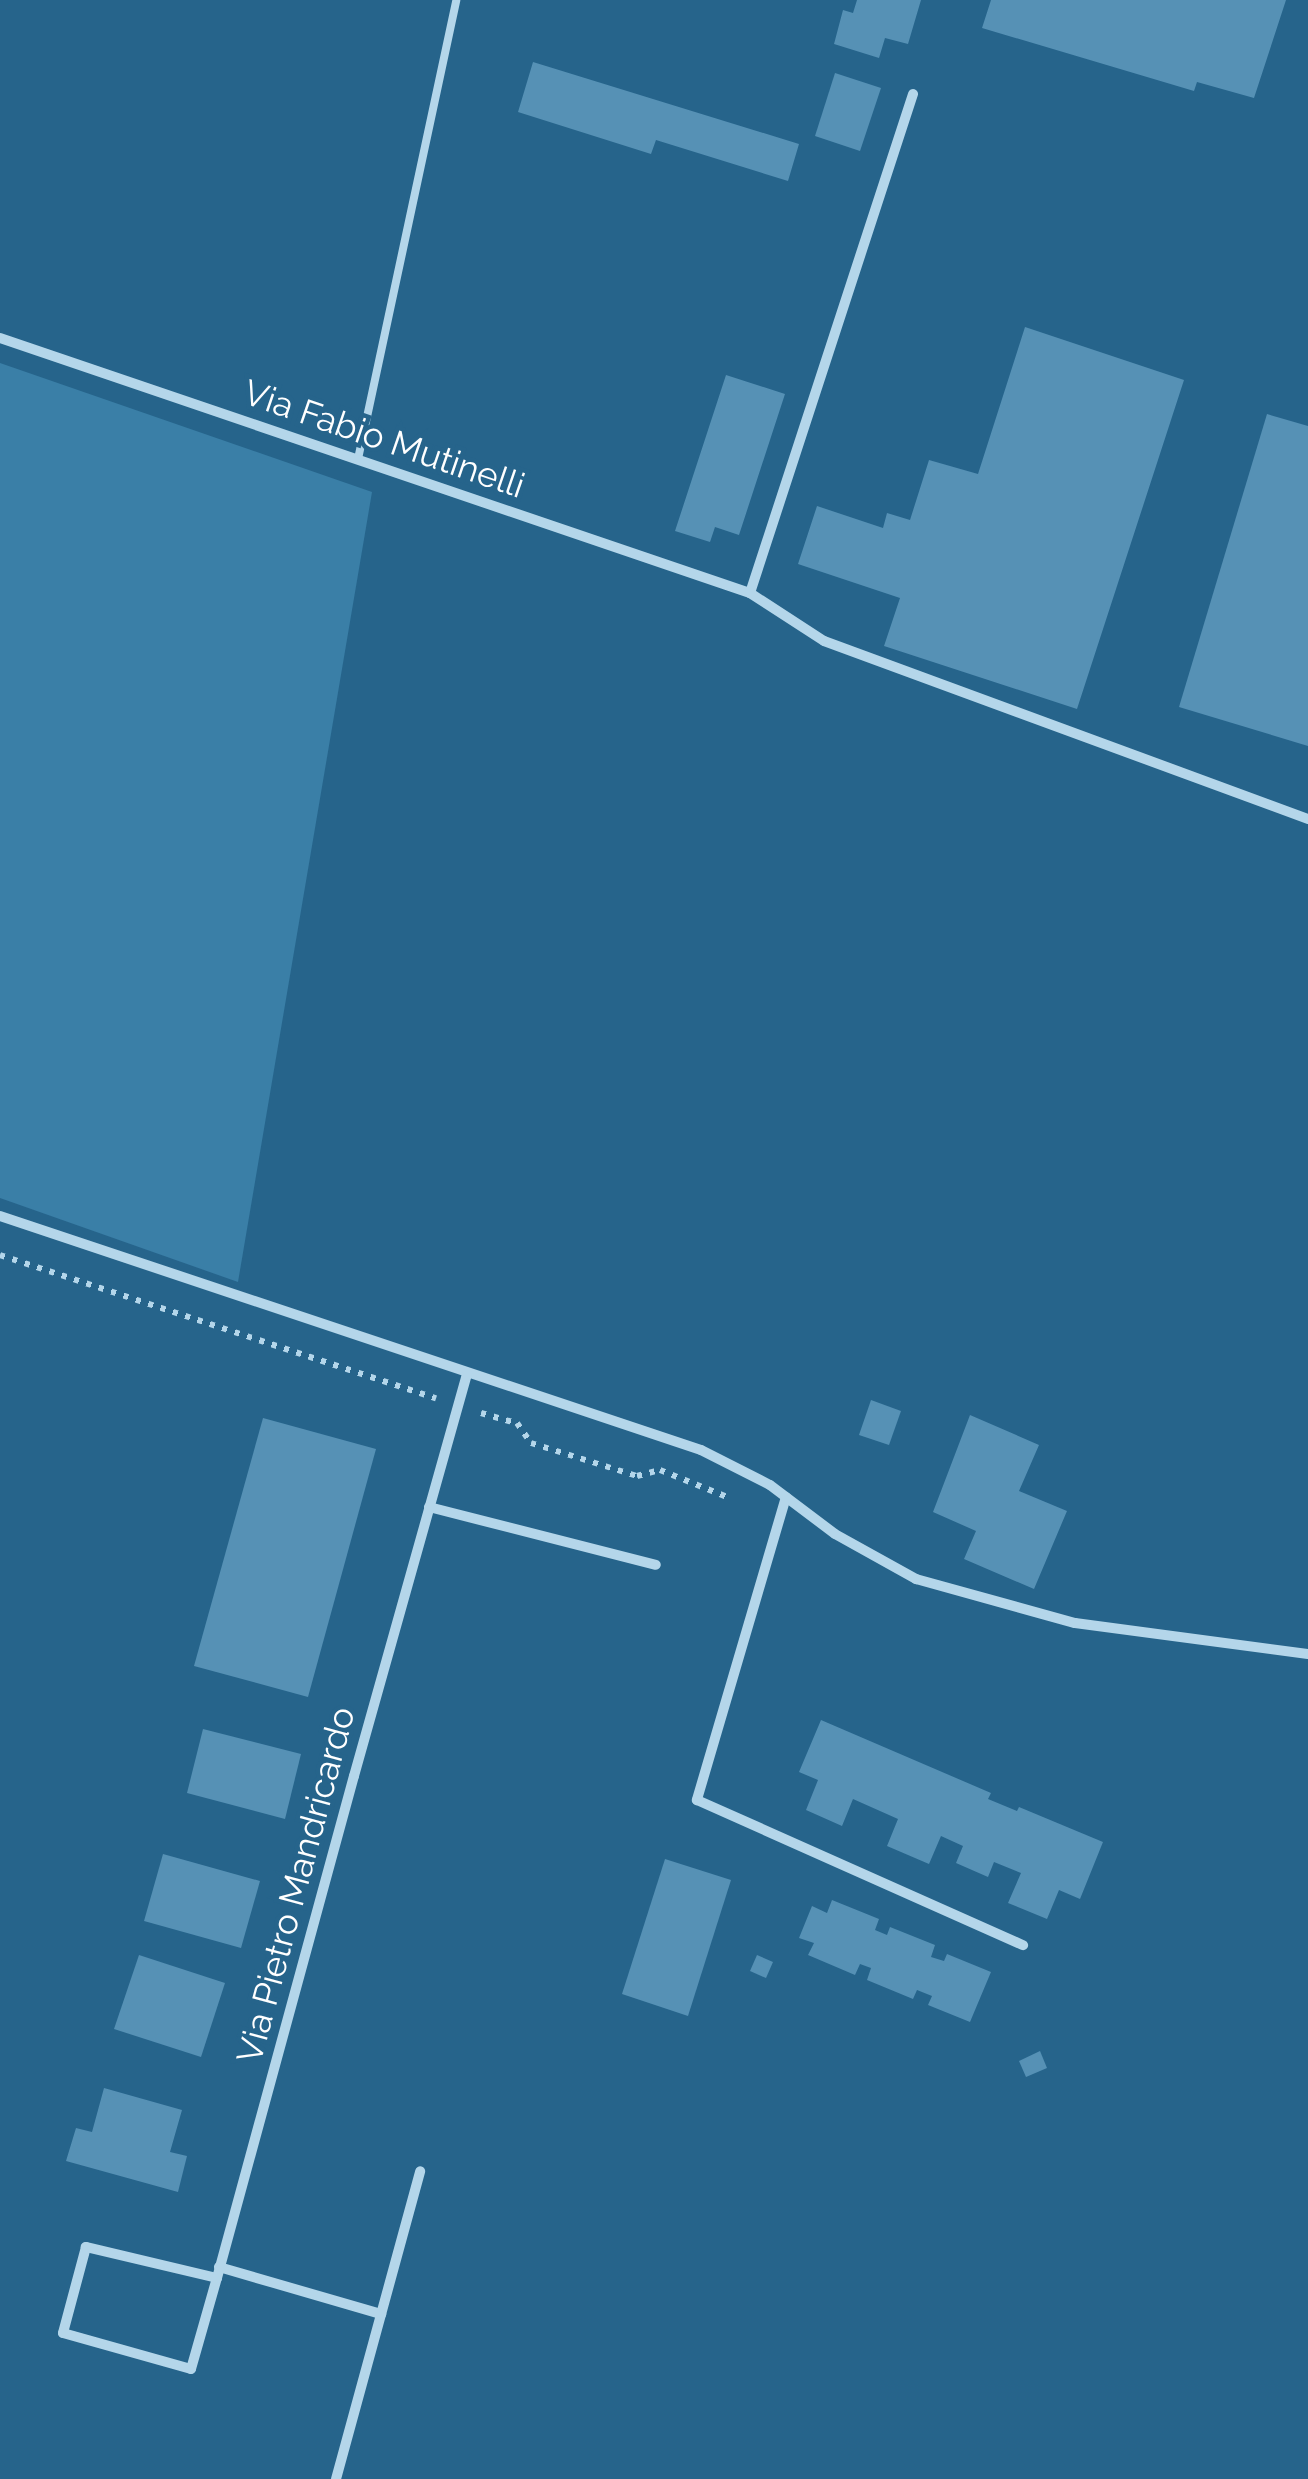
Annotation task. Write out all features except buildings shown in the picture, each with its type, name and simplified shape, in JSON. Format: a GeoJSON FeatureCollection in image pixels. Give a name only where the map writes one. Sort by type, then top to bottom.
{"type":"FeatureCollection","features":[{"type":"Feature","properties":{"kind":"street"},"geometry":{"type":"LineString","coordinates":[[750,592],[913,94]]}},
{"type":"Feature","properties":{"kind":"street","name":"Via Fabio Mutinelli"},"geometry":{"type":"LineString","coordinates":[[0,338],[750,592],[824,642],[1308,819]]}},
{"type":"Feature","properties":{"kind":"street"},"geometry":{"type":"LineString","coordinates":[[0,1216],[701,1450],[786,1497],[876,1559],[954,1592],[1075,1623],[1308,1654]]}},
{"type":"Feature","properties":{"kind":"street","name":"Via Pietro Mandricardo"},"geometry":{"type":"LineString","coordinates":[[218,2272],[86,2246],[63,2333],[191,2369],[218,2272],[429,1506],[467,1374]]}},
{"type":"Feature","properties":{"kind":"street"},"geometry":{"type":"LineString","coordinates":[[786,1497],[697,1800],[1023,1945]]}},
{"type":"Feature","properties":{"kind":"street"},"geometry":{"type":"LineString","coordinates":[[429,1506],[656,1565]]}},
{"type":"Feature","properties":{"kind":"street"},"geometry":{"type":"LineString","coordinates":[[336,2479],[420,2171]]}},
{"type":"Feature","properties":{"kind":"street"},"geometry":{"type":"LineString","coordinates":[[218,2272],[381,2314]]}},
{"type":"Feature","properties":{"kind":"lane"},"geometry":{"type":"LineString","coordinates":[[358,459],[456,0]]}},
{"type":"Feature","properties":{"kind":"path"},"geometry":{"type":"LineString","coordinates":[[0,1255],[517,1423],[531,1442],[637,1476],[660,1470],[727,1497]]}},
{"type":"Feature","properties":{"kind":"shaded area"},"geometry":{"type":"Polygon","coordinates":[[[0,363],[372,492],[238,1282],[0,1198],[0,363]]]}}]}
